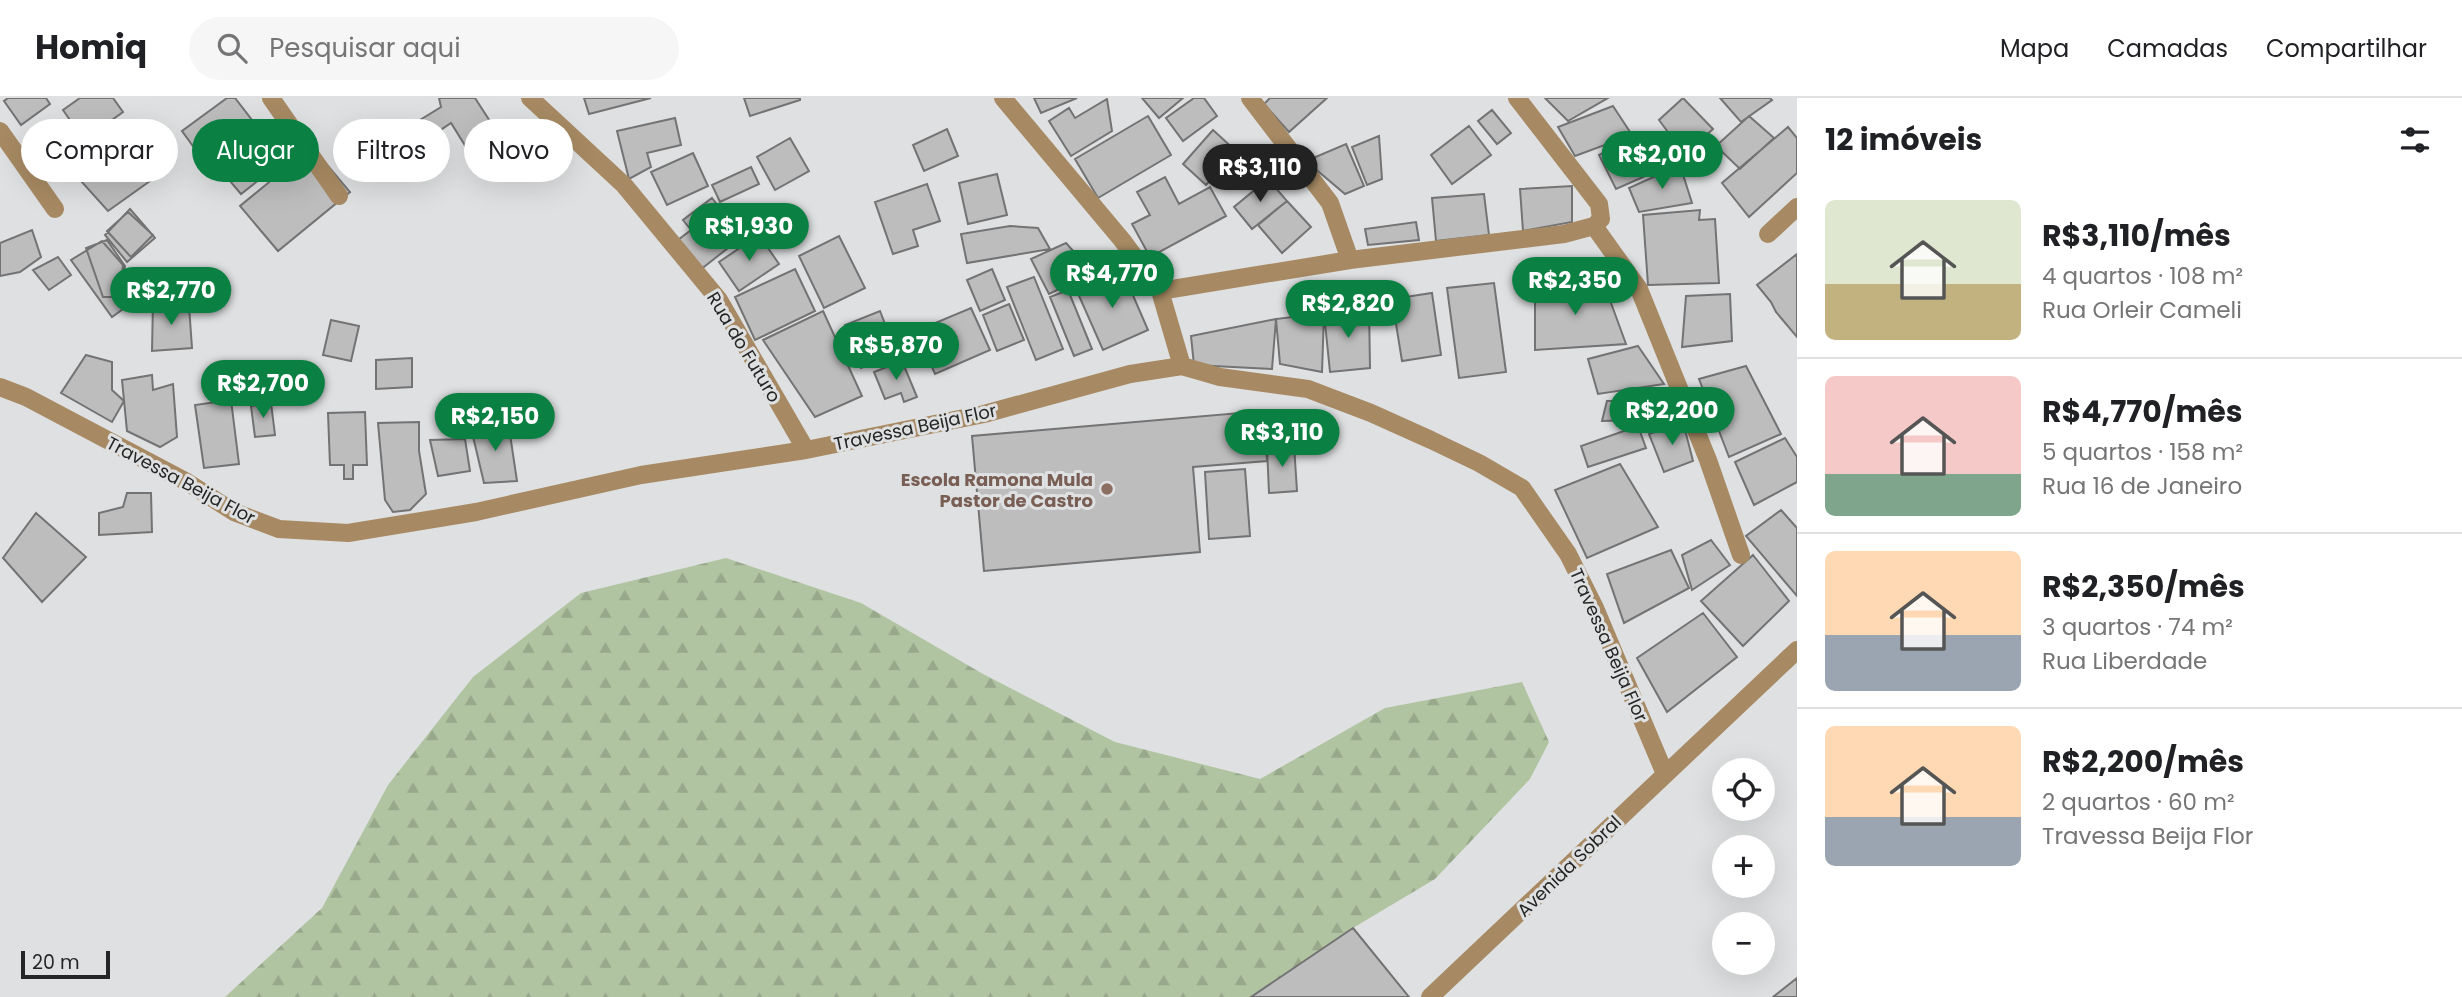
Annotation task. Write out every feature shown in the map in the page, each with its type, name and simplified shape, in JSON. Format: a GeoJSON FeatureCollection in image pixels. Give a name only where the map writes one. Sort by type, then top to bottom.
{"type":"FeatureCollection","features":[{"type":"Feature","properties":{"kind":"street"},"geometry":{"type":"LineString","coordinates":[[271,98],[340,197]]}},
{"type":"Feature","properties":{"kind":"street","name":"Rua do Futuro"},"geometry":{"type":"LineString","coordinates":[[530,98],[624,185],[719,300],[806,450]]}},
{"type":"Feature","properties":{"kind":"street"},"geometry":{"type":"LineString","coordinates":[[1003,98],[1122,240],[1160,292],[1182,366]]}},
{"type":"Feature","properties":{"kind":"street"},"geometry":{"type":"LineString","coordinates":[[1250,98],[1330,204],[1350,260]]}},
{"type":"Feature","properties":{"kind":"street"},"geometry":{"type":"LineString","coordinates":[[1160,292],[1350,260],[1564,234],[1594,226],[1601,219],[1599,204],[1517,98]]}},
{"type":"Feature","properties":{"kind":"street"},"geometry":{"type":"LineString","coordinates":[[0,131],[55,209]]}},
{"type":"Feature","properties":{"kind":"street"},"geometry":{"type":"LineString","coordinates":[[1768,234],[1797,207]]}},
{"type":"Feature","properties":{"kind":"street"},"geometry":{"type":"LineString","coordinates":[[1594,226],[1639,289],[1708,460],[1741,555]]}},
{"type":"Feature","properties":{"kind":"street","name":"Travessa Beija Flor"},"geometry":{"type":"LineString","coordinates":[[0,387],[26,397],[187,482],[234,512],[279,529],[348,533],[476,512],[641,475],[806,450],[984,414],[1129,374],[1182,366],[1220,377],[1308,389],[1431,440],[1522,488],[1568,554],[1595,608],[1665,774]]}},
{"type":"Feature","properties":{"kind":"street","name":"Avenida Sobral"},"geometry":{"type":"LineString","coordinates":[[1430,997],[1797,650]]}},
{"type":"Feature","properties":{"kind":"green space"},"geometry":{"type":"Polygon","coordinates":[[[726,558],[861,603],[983,674],[1115,742],[1260,779],[1385,708],[1522,682],[1549,742],[1530,779],[1435,879],[1353,928],[1251,997],[225,997],[322,908],[388,785],[473,677],[581,593],[726,558]]]}},
{"type":"Feature","properties":{"kind":"building"},"geometry":{"type":"Polygon","coordinates":[[[8,98],[46,98],[50,104],[29,119],[21,119],[21,125],[4,101],[8,98]]]}},
{"type":"Feature","properties":{"kind":"building"},"geometry":{"type":"Polygon","coordinates":[[[80,98],[113,98],[123,112],[113,119],[69,119],[63,110],[80,98]]]}},
{"type":"Feature","properties":{"kind":"building"},"geometry":{"type":"Polygon","coordinates":[[[227,98],[235,98],[251,119],[198,119],[227,98]]]}},
{"type":"Feature","properties":{"kind":"building"},"geometry":{"type":"Polygon","coordinates":[[[439,98],[475,98],[489,119],[464,119],[464,144],[450,124],[450,119],[422,119],[441,107],[439,98]]]}},
{"type":"Feature","properties":{"kind":"building"},"geometry":{"type":"Polygon","coordinates":[[[584,98],[651,98],[589,114],[584,98]]]}},
{"type":"Feature","properties":{"kind":"building"},"geometry":{"type":"Polygon","coordinates":[[[744,98],[800,98],[800,100],[750,116],[744,98]]]}},
{"type":"Feature","properties":{"kind":"building"},"geometry":{"type":"Polygon","coordinates":[[[1034,98],[1077,98],[1041,113],[1034,98]]]}},
{"type":"Feature","properties":{"kind":"building"},"geometry":{"type":"Polygon","coordinates":[[[1142,98],[1183,98],[1159,118],[1142,98]]]}},
{"type":"Feature","properties":{"kind":"building"},"geometry":{"type":"Polygon","coordinates":[[[1194,98],[1204,98],[1217,116],[1183,141],[1166,118],[1194,98]]]}},
{"type":"Feature","properties":{"kind":"building"},"geometry":{"type":"Polygon","coordinates":[[[1270,98],[1327,98],[1289,132],[1264,104],[1270,98]]]}},
{"type":"Feature","properties":{"kind":"building"},"geometry":{"type":"Polygon","coordinates":[[[1545,98],[1608,98],[1568,121],[1545,98]]]}},
{"type":"Feature","properties":{"kind":"building"},"geometry":{"type":"Polygon","coordinates":[[[1683,98],[1713,129],[1685,155],[1659,120],[1683,98]]]}},
{"type":"Feature","properties":{"kind":"building"},"geometry":{"type":"Polygon","coordinates":[[[1720,98],[1770,98],[1772,100],[1741,122],[1720,98]]]}},
{"type":"Feature","properties":{"kind":"building"},"geometry":{"type":"Polygon","coordinates":[[[1107,99],[1112,131],[1071,156],[1049,121],[1069,108],[1075,118],[1107,99]]]}},
{"type":"Feature","properties":{"kind":"building"},"geometry":{"type":"Polygon","coordinates":[[[1613,106],[1632,135],[1575,156],[1558,127],[1613,106]]]}},
{"type":"Feature","properties":{"kind":"building"},"geometry":{"type":"Polygon","coordinates":[[[1492,110],[1511,133],[1497,144],[1478,121],[1492,110]]]}},
{"type":"Feature","properties":{"kind":"building"},"geometry":{"type":"Polygon","coordinates":[[[1148,116],[1171,155],[1098,198],[1075,159],[1148,116]]]}},
{"type":"Feature","properties":{"kind":"building"},"geometry":{"type":"Polygon","coordinates":[[[1749,116],[1774,138],[1740,169],[1716,146],[1749,116]]]}},
{"type":"Feature","properties":{"kind":"building"},"geometry":{"type":"Polygon","coordinates":[[[675,118],[681,145],[647,153],[651,167],[629,179],[617,131],[675,118]]]}},
{"type":"Feature","properties":{"kind":"building"},"geometry":{"type":"Polygon","coordinates":[[[192,124],[192,145],[182,131],[192,124]]]}},
{"type":"Feature","properties":{"kind":"building"},"geometry":{"type":"Polygon","coordinates":[[[1469,126],[1491,155],[1452,184],[1431,155],[1469,126]]]}},
{"type":"Feature","properties":{"kind":"building"},"geometry":{"type":"Polygon","coordinates":[[[1788,127],[1797,138],[1797,173],[1749,217],[1722,183],[1788,127]]]}},
{"type":"Feature","properties":{"kind":"building"},"geometry":{"type":"Polygon","coordinates":[[[947,129],[958,156],[924,171],[913,145],[947,129]]]}},
{"type":"Feature","properties":{"kind":"building"},"geometry":{"type":"Polygon","coordinates":[[[1213,130],[1236,151],[1206,185],[1183,164],[1213,130]]]}},
{"type":"Feature","properties":{"kind":"building"},"geometry":{"type":"Polygon","coordinates":[[[1641,133],[1650,146],[1661,143],[1675,163],[1616,189],[1599,155],[1641,133]]]}},
{"type":"Feature","properties":{"kind":"building"},"geometry":{"type":"Polygon","coordinates":[[[1379,136],[1382,179],[1367,185],[1352,147],[1379,136]]]}},
{"type":"Feature","properties":{"kind":"building"},"geometry":{"type":"Polygon","coordinates":[[[790,138],[809,171],[775,190],[757,157],[790,138]]]}},
{"type":"Feature","properties":{"kind":"building"},"geometry":{"type":"Polygon","coordinates":[[[1346,144],[1364,186],[1345,194],[1306,161],[1346,144]]]}},
{"type":"Feature","properties":{"kind":"building"},"geometry":{"type":"Polygon","coordinates":[[[693,153],[708,186],[667,205],[651,172],[693,153]]]}},
{"type":"Feature","properties":{"kind":"building"},"geometry":{"type":"Polygon","coordinates":[[[319,155],[333,172],[333,182],[342,182],[350,192],[278,251],[240,206],[269,182],[319,182],[319,155]]]}},
{"type":"Feature","properties":{"kind":"building"},"geometry":{"type":"Polygon","coordinates":[[[1680,165],[1692,203],[1639,212],[1629,188],[1680,165]]]}},
{"type":"Feature","properties":{"kind":"building"},"geometry":{"type":"Polygon","coordinates":[[[751,167],[759,184],[720,202],[712,185],[751,167]]]}},
{"type":"Feature","properties":{"kind":"building"},"geometry":{"type":"Polygon","coordinates":[[[997,174],[1007,215],[968,224],[959,183],[997,174]]]}},
{"type":"Feature","properties":{"kind":"building"},"geometry":{"type":"Polygon","coordinates":[[[1165,177],[1179,204],[1210,187],[1226,216],[1150,257],[1132,224],[1150,215],[1137,192],[1165,177]]]}},
{"type":"Feature","properties":{"kind":"building"},"geometry":{"type":"Polygon","coordinates":[[[1268,179],[1287,201],[1252,229],[1234,207],[1268,179]]]}},
{"type":"Feature","properties":{"kind":"building"},"geometry":{"type":"Polygon","coordinates":[[[82,182],[149,182],[108,211],[82,182]]]}},
{"type":"Feature","properties":{"kind":"building"},"geometry":{"type":"Polygon","coordinates":[[[231,182],[256,182],[241,194],[231,182]]]}},
{"type":"Feature","properties":{"kind":"building"},"geometry":{"type":"Polygon","coordinates":[[[927,184],[940,221],[913,230],[918,246],[893,254],[875,202],[927,184]]]}},
{"type":"Feature","properties":{"kind":"building"},"geometry":{"type":"Polygon","coordinates":[[[1572,186],[1572,222],[1523,231],[1520,189],[1572,186]]]}},
{"type":"Feature","properties":{"kind":"building"},"geometry":{"type":"Polygon","coordinates":[[[1484,194],[1489,235],[1436,241],[1432,198],[1484,194]]]}},
{"type":"Feature","properties":{"kind":"building"},"geometry":{"type":"Polygon","coordinates":[[[712,198],[742,237],[700,270],[678,240],[691,230],[683,220],[712,198]]]}},
{"type":"Feature","properties":{"kind":"building"},"geometry":{"type":"Polygon","coordinates":[[[1287,201],[1311,227],[1282,253],[1258,225],[1287,201]]]}},
{"type":"Feature","properties":{"kind":"building"},"geometry":{"type":"Polygon","coordinates":[[[130,209],[155,238],[127,262],[105,235],[130,209]]]}},
{"type":"Feature","properties":{"kind":"building"},"geometry":{"type":"Polygon","coordinates":[[[1700,210],[1699,220],[1715,219],[1719,283],[1648,285],[1643,215],[1700,210]]]}},
{"type":"Feature","properties":{"kind":"building"},"geometry":{"type":"Polygon","coordinates":[[[128,212],[153,235],[131,257],[107,231],[128,212]]]}},
{"type":"Feature","properties":{"kind":"building"},"geometry":{"type":"Polygon","coordinates":[[[1416,222],[1419,240],[1368,245],[1365,229],[1416,222]]]}},
{"type":"Feature","properties":{"kind":"building"},"geometry":{"type":"Polygon","coordinates":[[[1010,226],[1038,228],[1050,249],[967,263],[961,234],[1010,226]]]}},
{"type":"Feature","properties":{"kind":"building"},"geometry":{"type":"Polygon","coordinates":[[[32,230],[41,257],[20,272],[0,276],[0,243],[32,230]]]}},
{"type":"Feature","properties":{"kind":"building"},"geometry":{"type":"Polygon","coordinates":[[[759,235],[779,264],[739,291],[719,262],[759,235]]]}},
{"type":"Feature","properties":{"kind":"building"},"geometry":{"type":"Polygon","coordinates":[[[839,236],[865,288],[824,308],[799,256],[839,236]]]}},
{"type":"Feature","properties":{"kind":"building"},"geometry":{"type":"Polygon","coordinates":[[[107,240],[125,266],[120,297],[103,297],[86,248],[107,240]]]}},
{"type":"Feature","properties":{"kind":"building"},"geometry":{"type":"Polygon","coordinates":[[[102,241],[123,265],[121,283],[137,299],[112,317],[71,260],[102,241]]]}},
{"type":"Feature","properties":{"kind":"building"},"geometry":{"type":"Polygon","coordinates":[[[1066,243],[1093,273],[1049,294],[1031,259],[1066,243]]]}},
{"type":"Feature","properties":{"kind":"building"},"geometry":{"type":"Polygon","coordinates":[[[1797,254],[1797,337],[1757,285],[1797,254]]]}},
{"type":"Feature","properties":{"kind":"building"},"geometry":{"type":"Polygon","coordinates":[[[58,257],[71,275],[49,290],[33,270],[58,257]]]}},
{"type":"Feature","properties":{"kind":"building"},"geometry":{"type":"Polygon","coordinates":[[[795,269],[815,311],[755,340],[735,297],[795,269]]]}},
{"type":"Feature","properties":{"kind":"building"},"geometry":{"type":"Polygon","coordinates":[[[992,269],[1005,300],[980,311],[967,280],[992,269]]]}},
{"type":"Feature","properties":{"kind":"building"},"geometry":{"type":"Polygon","coordinates":[[[1122,270],[1148,330],[1103,350],[1076,289],[1122,270]]]}},
{"type":"Feature","properties":{"kind":"building"},"geometry":{"type":"Polygon","coordinates":[[[1034,277],[1063,349],[1036,360],[1007,287],[1034,277]]]}},
{"type":"Feature","properties":{"kind":"building"},"geometry":{"type":"Polygon","coordinates":[[[1494,283],[1506,372],[1459,378],[1447,288],[1494,283]]]}},
{"type":"Feature","properties":{"kind":"building"},"geometry":{"type":"Polygon","coordinates":[[[1571,283],[1604,284],[1626,344],[1535,350],[1535,290],[1571,283]]]}},
{"type":"Feature","properties":{"kind":"building"},"geometry":{"type":"Polygon","coordinates":[[[1068,290],[1092,349],[1074,356],[1050,297],[1068,290]]]}},
{"type":"Feature","properties":{"kind":"building"},"geometry":{"type":"Polygon","coordinates":[[[1432,293],[1441,355],[1402,361],[1392,299],[1432,293]]]}},
{"type":"Feature","properties":{"kind":"building"},"geometry":{"type":"Polygon","coordinates":[[[1730,294],[1732,341],[1682,347],[1686,296],[1730,294]]]}},
{"type":"Feature","properties":{"kind":"building"},"geometry":{"type":"Polygon","coordinates":[[[153,301],[189,306],[192,348],[152,351],[153,301]]]}},
{"type":"Feature","properties":{"kind":"building"},"geometry":{"type":"Polygon","coordinates":[[[1009,304],[1024,340],[997,351],[983,315],[1009,304]]]}},
{"type":"Feature","properties":{"kind":"building"},"geometry":{"type":"Polygon","coordinates":[[[971,308],[990,350],[935,374],[916,331],[971,308]]]}},
{"type":"Feature","properties":{"kind":"building"},"geometry":{"type":"Polygon","coordinates":[[[1369,308],[1370,368],[1330,372],[1324,313],[1369,308]]]}},
{"type":"Feature","properties":{"kind":"building"},"geometry":{"type":"Polygon","coordinates":[[[823,311],[862,396],[815,417],[763,340],[823,311]]]}},
{"type":"Feature","properties":{"kind":"building"},"geometry":{"type":"Polygon","coordinates":[[[880,311],[897,355],[861,368],[845,325],[880,311]]]}},
{"type":"Feature","properties":{"kind":"building"},"geometry":{"type":"Polygon","coordinates":[[[1324,313],[1322,372],[1280,364],[1276,319],[1324,313]]]}},
{"type":"Feature","properties":{"kind":"building"},"geometry":{"type":"Polygon","coordinates":[[[1276,319],[1272,369],[1194,365],[1191,336],[1276,319]]]}},
{"type":"Feature","properties":{"kind":"building"},"geometry":{"type":"Polygon","coordinates":[[[331,320],[359,326],[351,361],[323,355],[331,320]]]}},
{"type":"Feature","properties":{"kind":"building"},"geometry":{"type":"Polygon","coordinates":[[[1638,346],[1664,384],[1598,394],[1588,359],[1638,346]]]}},
{"type":"Feature","properties":{"kind":"building"},"geometry":{"type":"Polygon","coordinates":[[[86,355],[112,362],[112,390],[124,401],[112,422],[61,393],[86,355]]]}},
{"type":"Feature","properties":{"kind":"building"},"geometry":{"type":"Polygon","coordinates":[[[412,358],[412,387],[376,389],[376,360],[412,358]]]}},
{"type":"Feature","properties":{"kind":"building"},"geometry":{"type":"Polygon","coordinates":[[[902,361],[917,397],[904,402],[901,393],[885,399],[874,372],[902,361]]]}},
{"type":"Feature","properties":{"kind":"building"},"geometry":{"type":"Polygon","coordinates":[[[1746,366],[1781,434],[1729,457],[1699,379],[1746,366]]]}},
{"type":"Feature","properties":{"kind":"building"},"geometry":{"type":"Polygon","coordinates":[[[152,375],[153,390],[173,384],[177,437],[160,447],[127,431],[122,380],[152,375]]]}},
{"type":"Feature","properties":{"kind":"building"},"geometry":{"type":"Polygon","coordinates":[[[1694,392],[1698,415],[1650,423],[1646,400],[1694,392]]]}},
{"type":"Feature","properties":{"kind":"building"},"geometry":{"type":"Polygon","coordinates":[[[231,400],[239,464],[204,468],[195,405],[231,400]]]}},
{"type":"Feature","properties":{"kind":"building"},"geometry":{"type":"Polygon","coordinates":[[[1607,401],[1637,401],[1637,420],[1602,421],[1607,401]]]}},
{"type":"Feature","properties":{"kind":"building"},"geometry":{"type":"Polygon","coordinates":[[[271,403],[275,435],[255,437],[251,406],[271,403]]]}},
{"type":"Feature","properties":{"kind":"building"},"geometry":{"type":"Polygon","coordinates":[[[1263,411],[1267,461],[1193,467],[1200,552],[984,571],[972,436],[1263,411]]]}},
{"type":"Feature","properties":{"kind":"building"},"geometry":{"type":"Polygon","coordinates":[[[365,412],[367,465],[353,465],[353,479],[344,479],[344,465],[330,465],[328,413],[365,412]]]}},
{"type":"Feature","properties":{"kind":"building"},"geometry":{"type":"Polygon","coordinates":[[[508,421],[517,481],[484,483],[471,428],[508,421]]]}},
{"type":"Feature","properties":{"kind":"building"},"geometry":{"type":"Polygon","coordinates":[[[419,422],[419,451],[426,494],[410,510],[393,512],[385,500],[378,423],[419,422]]]}},
{"type":"Feature","properties":{"kind":"building"},"geometry":{"type":"Polygon","coordinates":[[[1683,422],[1693,461],[1664,472],[1649,434],[1683,422]]]}},
{"type":"Feature","properties":{"kind":"building"},"geometry":{"type":"Polygon","coordinates":[[[1638,426],[1646,448],[1588,467],[1581,446],[1638,426]]]}},
{"type":"Feature","properties":{"kind":"building"},"geometry":{"type":"Polygon","coordinates":[[[1785,438],[1797,457],[1797,482],[1754,505],[1735,462],[1785,438]]]}},
{"type":"Feature","properties":{"kind":"building"},"geometry":{"type":"Polygon","coordinates":[[[465,439],[470,471],[438,476],[430,440],[465,439]]]}},
{"type":"Feature","properties":{"kind":"building"},"geometry":{"type":"Polygon","coordinates":[[[1294,445],[1297,491],[1269,493],[1267,447],[1294,445]]]}},
{"type":"Feature","properties":{"kind":"building"},"geometry":{"type":"Polygon","coordinates":[[[1620,464],[1658,527],[1587,558],[1555,490],[1620,464]]]}},
{"type":"Feature","properties":{"kind":"building"},"geometry":{"type":"Polygon","coordinates":[[[1245,469],[1250,536],[1209,539],[1205,472],[1245,469]]]}},
{"type":"Feature","properties":{"kind":"building"},"geometry":{"type":"Polygon","coordinates":[[[127,493],[151,493],[152,532],[99,535],[99,513],[123,507],[127,493]]]}},
{"type":"Feature","properties":{"kind":"building"},"geometry":{"type":"Polygon","coordinates":[[[1781,510],[1797,528],[1797,596],[1746,536],[1781,510]]]}},
{"type":"Feature","properties":{"kind":"building"},"geometry":{"type":"Polygon","coordinates":[[[36,513],[86,557],[42,602],[3,558],[36,513]]]}},
{"type":"Feature","properties":{"kind":"building"},"geometry":{"type":"Polygon","coordinates":[[[1711,540],[1730,565],[1692,590],[1682,555],[1711,540]]]}},
{"type":"Feature","properties":{"kind":"building"},"geometry":{"type":"Polygon","coordinates":[[[1671,550],[1689,588],[1624,623],[1607,574],[1671,550]]]}},
{"type":"Feature","properties":{"kind":"building"},"geometry":{"type":"Polygon","coordinates":[[[1753,555],[1789,601],[1743,646],[1701,601],[1753,555]]]}},
{"type":"Feature","properties":{"kind":"building"},"geometry":{"type":"Polygon","coordinates":[[[1703,613],[1737,657],[1667,712],[1637,658],[1703,613]]]}},
{"type":"Feature","properties":{"kind":"building"},"geometry":{"type":"Polygon","coordinates":[[[1353,928],[1409,997],[1251,997],[1353,928]]]}},
{"type":"Feature","properties":{"kind":"building"},"geometry":{"type":"Polygon","coordinates":[[[1797,978],[1797,997],[1773,997],[1797,978]]]}},
{"type":"Feature","properties":{"kind":"place","name":"Escola Ramona Mula Pastor de Castro"},"geometry":{"type":"Point","coordinates":[1107,489]}}]}
